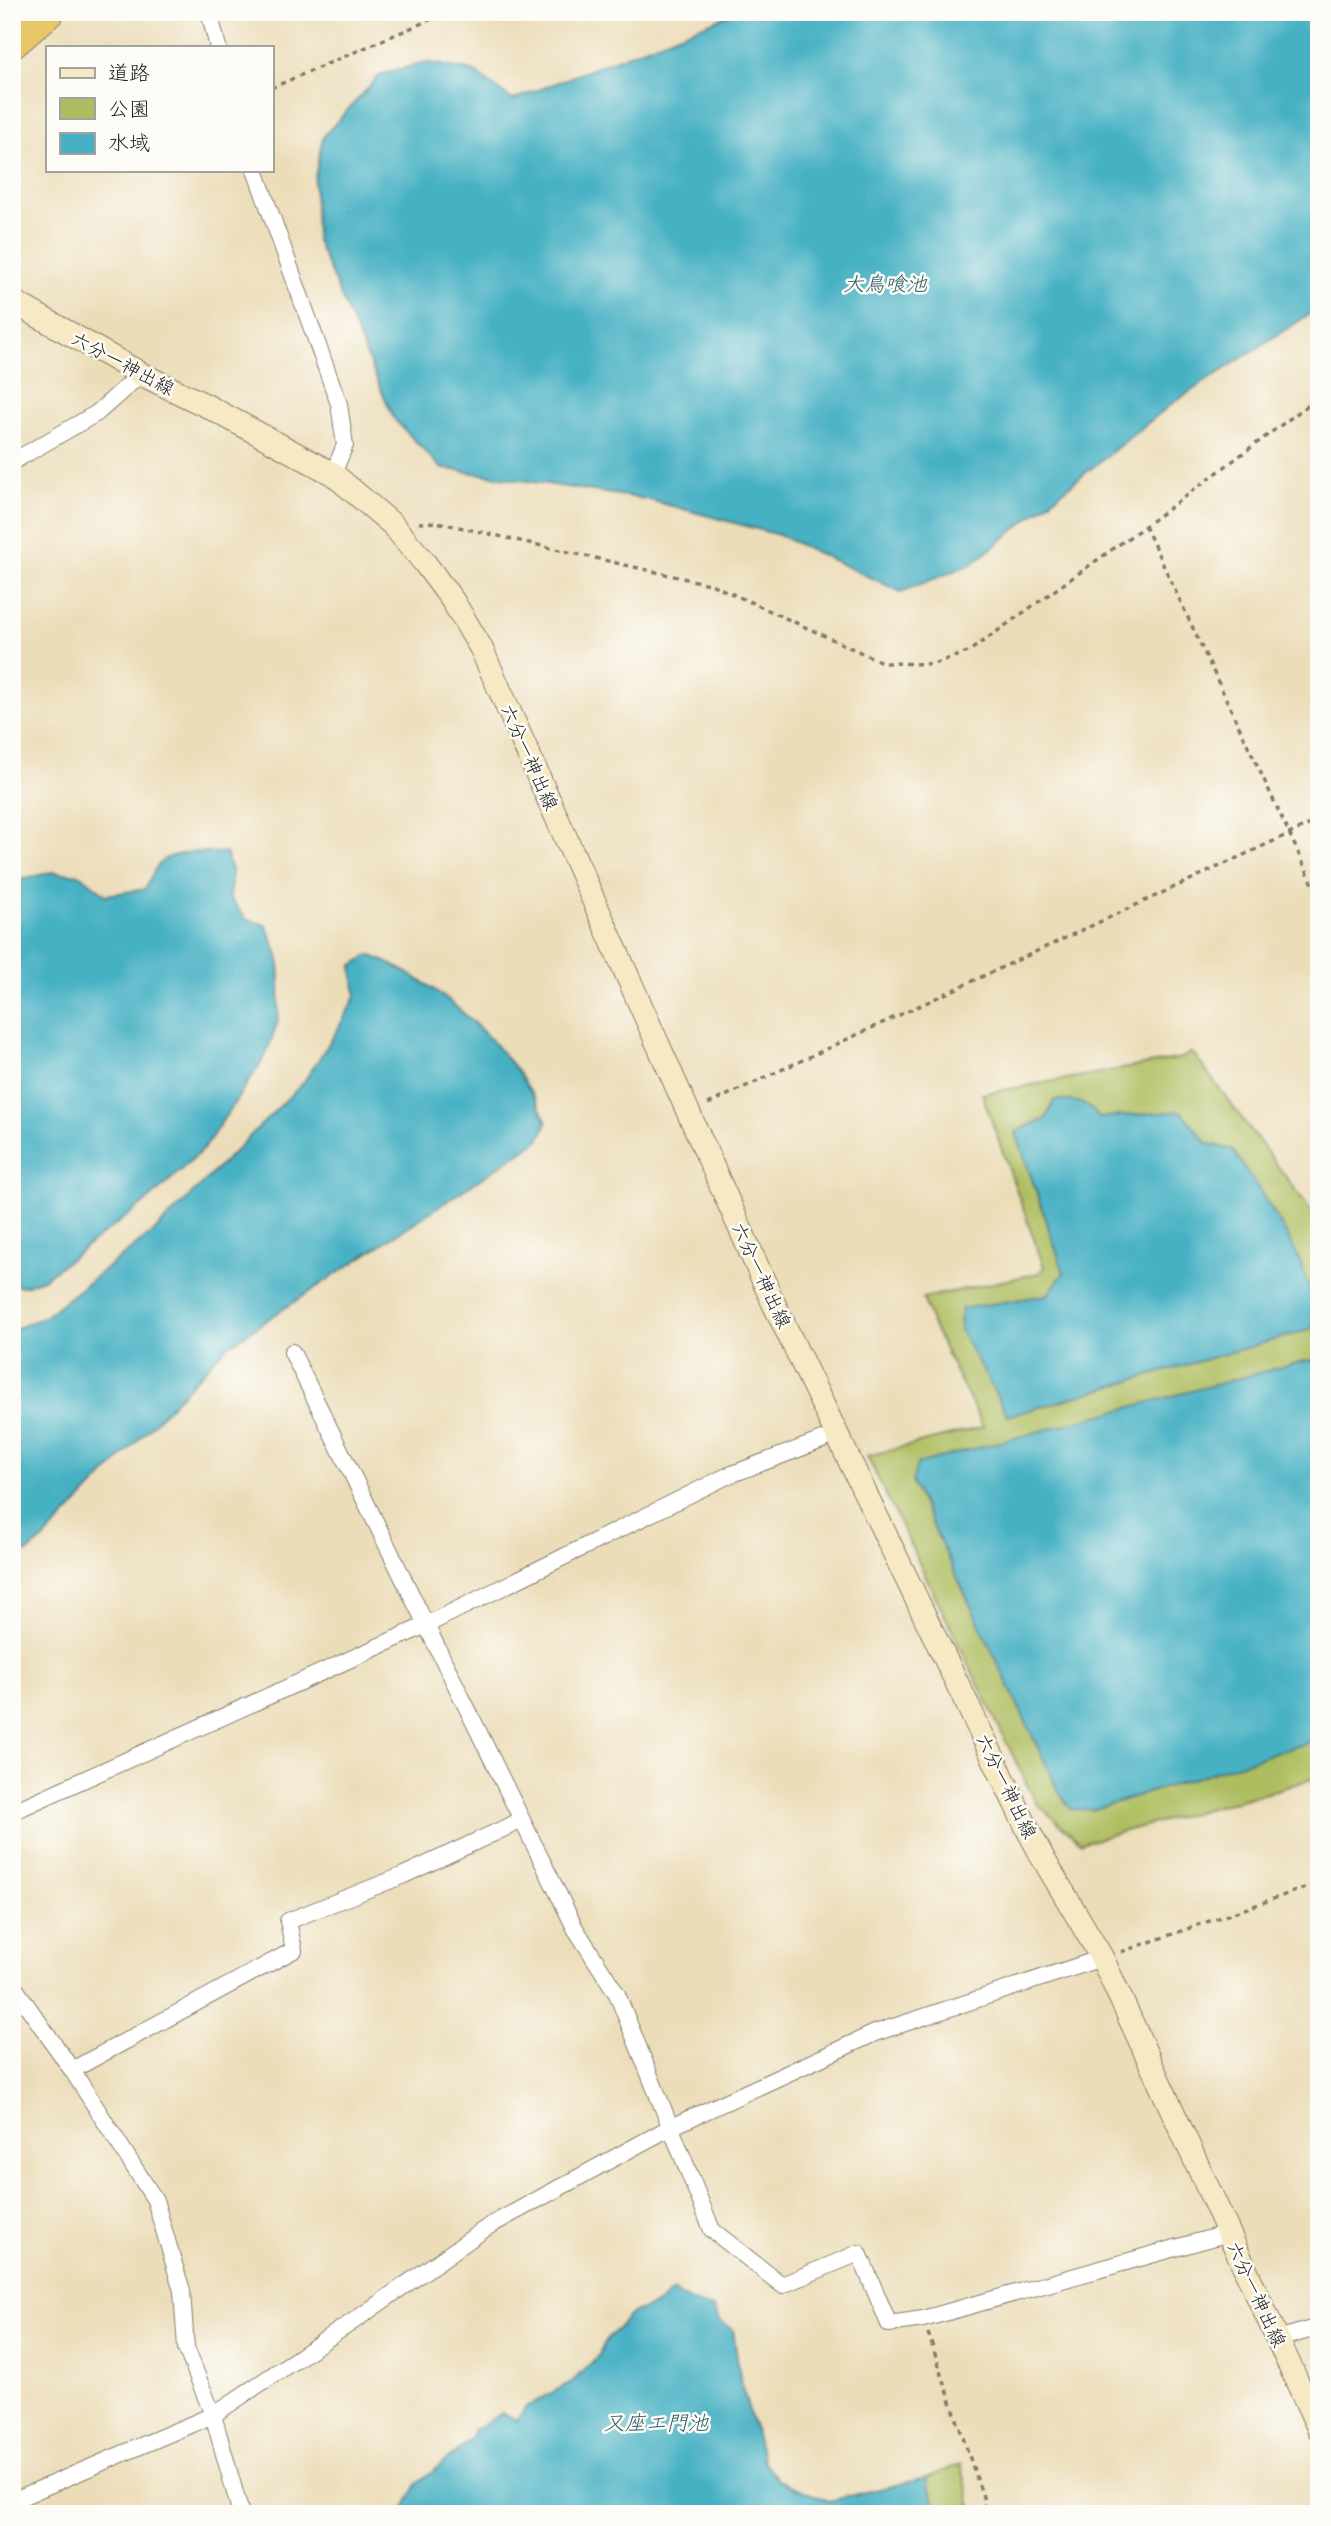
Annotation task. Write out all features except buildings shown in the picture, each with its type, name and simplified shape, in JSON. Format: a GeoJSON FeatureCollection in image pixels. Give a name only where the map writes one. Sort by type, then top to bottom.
{"type":"FeatureCollection","features":[{"type":"Feature","properties":{"kind":"highway"},"geometry":{"type":"LineString","coordinates":[[12,44],[49,12]]}},
{"type":"Feature","properties":{"kind":"main road","name":"六分一神出線"},"geometry":{"type":"LineString","coordinates":[[12,302],[141,374],[333,474],[392,524],[453,601],[481,648],[773,1302],[1039,1850],[1102,1958],[1319,2428]]}},
{"type":"Feature","properties":{"kind":"street"},"geometry":{"type":"LineString","coordinates":[[209,12],[218,46]]}},
{"type":"Feature","properties":{"kind":"street"},"geometry":{"type":"LineString","coordinates":[[256,172],[340,404],[345,445],[333,474]]}},
{"type":"Feature","properties":{"kind":"street"},"geometry":{"type":"LineString","coordinates":[[12,461],[97,413],[141,374]]}},
{"type":"Feature","properties":{"kind":"street"},"geometry":{"type":"LineString","coordinates":[[292,1352],[575,1928],[617,1994],[712,2230],[782,2285],[859,2253],[889,2324],[923,2319],[1228,2233]]}},
{"type":"Feature","properties":{"kind":"street"},"geometry":{"type":"LineString","coordinates":[[12,1812],[426,1625],[727,1476],[838,1434]]}},
{"type":"Feature","properties":{"kind":"street"},"geometry":{"type":"LineString","coordinates":[[72,2070],[295,1950],[288,1921],[404,1875],[522,1820]]}},
{"type":"Feature","properties":{"kind":"street"},"geometry":{"type":"LineString","coordinates":[[12,2501],[213,2415],[489,2226],[671,2127],[875,2033],[1102,1958]]}},
{"type":"Feature","properties":{"kind":"street"},"geometry":{"type":"LineString","coordinates":[[12,1984],[72,2070],[155,2200],[182,2291],[186,2348],[213,2415],[241,2514]]}},
{"type":"Feature","properties":{"kind":"street"},"geometry":{"type":"LineString","coordinates":[[1278,2339],[1319,2328]]}},
{"type":"Feature","properties":{"kind":"path"},"geometry":{"type":"LineString","coordinates":[[273,87],[448,12]]}},
{"type":"Feature","properties":{"kind":"path"},"geometry":{"type":"LineString","coordinates":[[392,524],[437,522],[713,585],[884,663],[933,664],[968,652],[1319,397]]}},
{"type":"Feature","properties":{"kind":"path"},"geometry":{"type":"LineString","coordinates":[[1145,526],[1319,897]]}},
{"type":"Feature","properties":{"kind":"path"},"geometry":{"type":"LineString","coordinates":[[688,1113],[1319,820]]}},
{"type":"Feature","properties":{"kind":"path"},"geometry":{"type":"LineString","coordinates":[[1102,1958],[1319,1883]]}},
{"type":"Feature","properties":{"kind":"path"},"geometry":{"type":"LineString","coordinates":[[923,2319],[985,2503],[982,2514]]}},
{"type":"Feature","properties":{"kind":"green space"},"geometry":{"type":"Polygon","coordinates":[[[1192,1052],[1316,1217],[1319,1226],[1319,1360],[1304,1361],[917,1464],[1092,1810],[1319,1739],[1319,1777],[1081,1843],[1036,1803],[867,1456],[983,1427],[932,1324],[923,1298],[1039,1273],[1044,1267],[982,1094],[1182,1058],[1192,1052]],[[1054,1100],[1046,1119],[1030,1124],[1016,1133],[1064,1273],[1047,1295],[961,1309],[1008,1416],[1312,1329],[1308,1283],[1299,1259],[1274,1212],[1233,1150],[1208,1144],[1181,1111],[1099,1118],[1084,1105],[1074,1101],[1054,1100]]]}},
{"type":"Feature","properties":{"kind":"green space"},"geometry":{"type":"Polygon","coordinates":[[[961,2464],[972,2507],[970,2514],[935,2514],[936,2506],[926,2478],[961,2464]]]}},
{"type":"Feature","properties":{"kind":"water","name":"大鳥喰池"},"geometry":{"type":"Polygon","coordinates":[[[736,12],[1319,12],[1319,308],[1174,402],[972,564],[901,592],[779,535],[646,499],[441,468],[394,419],[316,239],[314,182],[323,137],[380,75],[425,62],[473,71],[513,100],[736,12]]]}},
{"type":"Feature","properties":{"kind":"water"},"geometry":{"type":"Polygon","coordinates":[[[193,852],[226,853],[232,874],[229,897],[246,919],[266,925],[279,957],[278,1021],[265,1057],[204,1148],[151,1198],[43,1279],[24,1286],[12,1285],[12,882],[52,872],[81,875],[106,895],[145,889],[162,861],[193,852]]]}},
{"type":"Feature","properties":{"kind":"water"},"geometry":{"type":"Polygon","coordinates":[[[369,955],[423,982],[473,1022],[495,1045],[516,1070],[547,1122],[539,1140],[226,1347],[45,1538],[28,1552],[12,1556],[12,1330],[44,1317],[157,1229],[303,1083],[356,996],[352,966],[369,955]]]}},
{"type":"Feature","properties":{"kind":"water"},"geometry":{"type":"Polygon","coordinates":[[[1054,1100],[1079,1103],[1100,1118],[1181,1111],[1208,1144],[1233,1150],[1274,1212],[1299,1259],[1308,1283],[1312,1329],[1008,1416],[960,1330],[961,1309],[1047,1295],[1064,1273],[1016,1132],[1046,1119],[1054,1100]]]}},
{"type":"Feature","properties":{"kind":"water"},"geometry":{"type":"Polygon","coordinates":[[[1319,1360],[1319,1739],[1092,1810],[1071,1809],[1059,1792],[912,1482],[917,1464],[1304,1361],[1319,1360]]]}},
{"type":"Feature","properties":{"kind":"water","name":"又座エ門池"},"geometry":{"type":"Polygon","coordinates":[[[673,2291],[691,2302],[713,2308],[720,2321],[733,2330],[741,2384],[764,2462],[778,2480],[828,2501],[926,2478],[936,2506],[935,2514],[402,2514],[417,2484],[472,2439],[473,2430],[502,2413],[517,2420],[526,2407],[573,2381],[599,2355],[605,2342],[631,2314],[658,2304],[673,2291]]]}}]}
